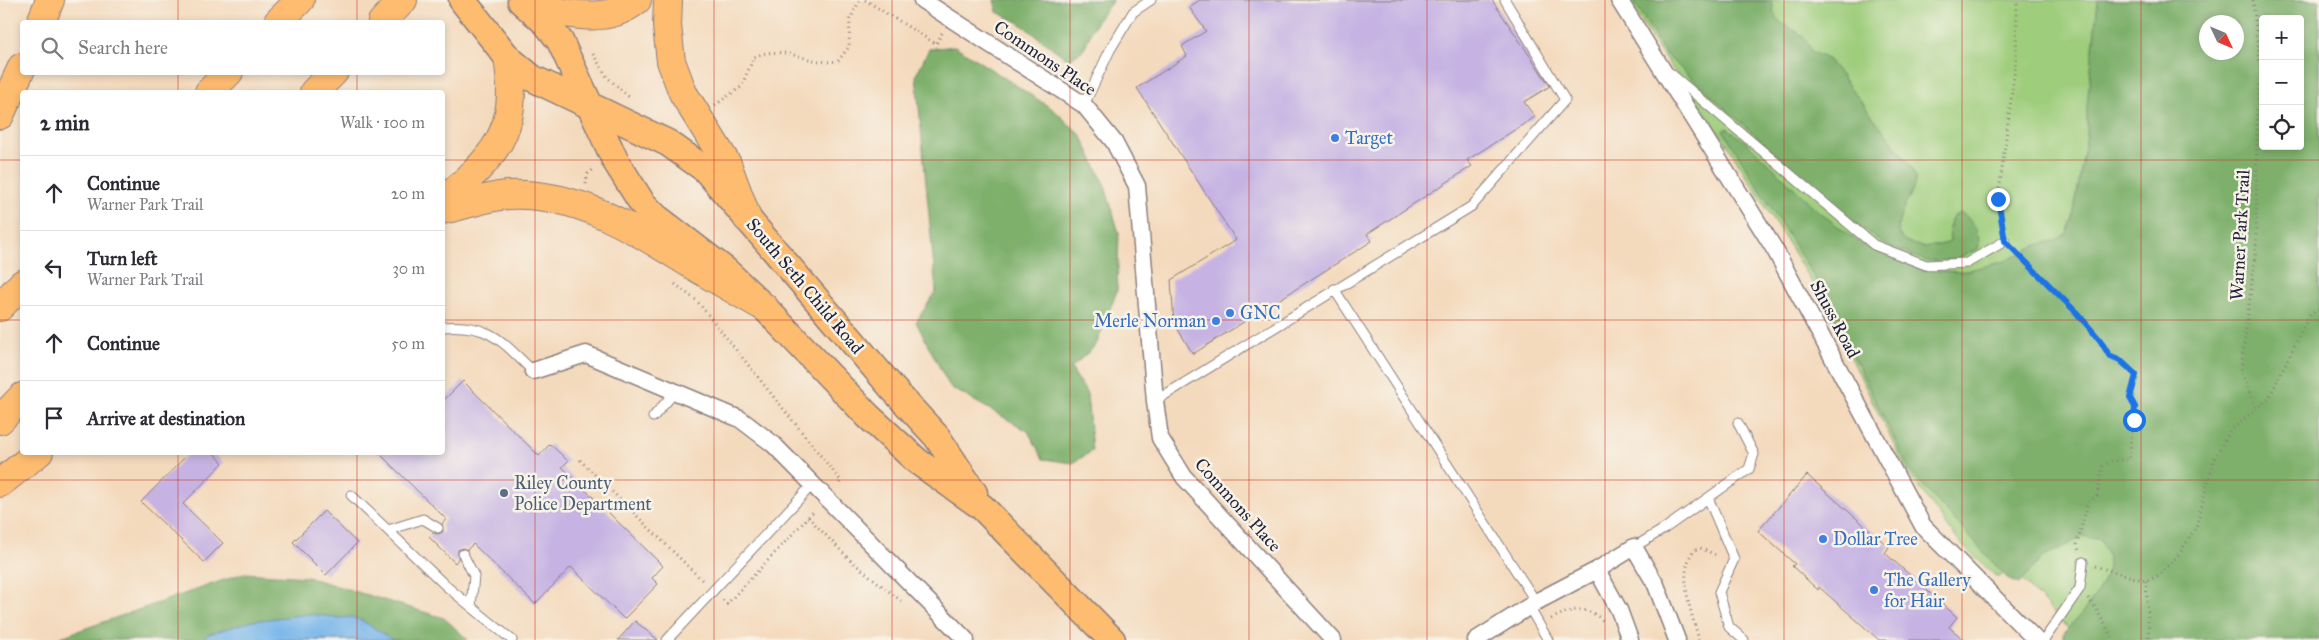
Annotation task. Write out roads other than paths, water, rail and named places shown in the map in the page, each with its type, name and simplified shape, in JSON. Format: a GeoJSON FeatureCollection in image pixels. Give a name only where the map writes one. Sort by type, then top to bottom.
{"type":"FeatureCollection","features":[{"type":"Feature","properties":{"kind":"highway"},"geometry":{"type":"LineString","coordinates":[[42,20],[50,0]]}},
{"type":"Feature","properties":{"kind":"highway"},"geometry":{"type":"LineString","coordinates":[[384,20],[403,0]]}},
{"type":"Feature","properties":{"kind":"highway"},"geometry":{"type":"LineString","coordinates":[[524,3],[576,16],[599,16],[626,9],[637,0]]}},
{"type":"Feature","properties":{"kind":"highway"},"geometry":{"type":"LineString","coordinates":[[668,0],[667,26],[671,60],[683,93],[727,164],[747,218]]}},
{"type":"Feature","properties":{"kind":"highway"},"geometry":{"type":"LineString","coordinates":[[445,199],[491,156],[504,129],[512,86],[508,58]]}},
{"type":"Feature","properties":{"kind":"highway"},"geometry":{"type":"LineString","coordinates":[[0,115],[20,71]]}},
{"type":"Feature","properties":{"kind":"highway"},"geometry":{"type":"LineString","coordinates":[[211,90],[226,75]]}},
{"type":"Feature","properties":{"kind":"highway"},"geometry":{"type":"LineString","coordinates":[[316,90],[331,75]]}},
{"type":"Feature","properties":{"kind":"highway"},"geometry":{"type":"LineString","coordinates":[[445,209],[486,198],[508,195],[535,196],[580,205],[640,232],[764,307]]}},
{"type":"Feature","properties":{"kind":"highway"},"geometry":{"type":"LineString","coordinates":[[0,307],[20,286]]}},
{"type":"Feature","properties":{"kind":"highway"},"geometry":{"type":"LineString","coordinates":[[0,420],[20,399]]}},
{"type":"Feature","properties":{"kind":"highway"},"geometry":{"type":"LineString","coordinates":[[0,483],[35,455]]}},
{"type":"Feature","properties":{"kind":"main road","name":"South Seth Child Road"},"geometry":{"type":"LineString","coordinates":[[462,0],[508,58],[532,78],[668,143],[687,154],[706,170],[892,389],[937,437],[982,507]]}},
{"type":"Feature","properties":{"kind":"main road","name":"South Seth Child Road"},"geometry":{"type":"LineString","coordinates":[[524,3],[546,22],[560,41],[615,160],[642,203],[656,218],[725,270],[764,307],[868,416],[917,461],[982,507],[1112,640]]}},
{"type":"Feature","properties":{"kind":"street","name":"Commons Place"},"geometry":{"type":"LineString","coordinates":[[922,0],[1084,105],[1114,142],[1137,186],[1155,401],[1160,438],[1184,477],[1333,640]]}},
{"type":"Feature","properties":{"kind":"street","name":"Shuss Road"},"geometry":{"type":"LineString","coordinates":[[1619,0],[1775,250],[1923,526],[2036,640]]}},
{"type":"Feature","properties":{"kind":"street"},"geometry":{"type":"LineString","coordinates":[[533,371],[586,354],[740,419],[773,444],[966,640]]}},
{"type":"Feature","properties":{"kind":"street"},"geometry":{"type":"LineString","coordinates":[[1476,640],[1532,605],[1597,570],[1634,547],[1656,584],[1677,640]]}},
{"type":"Feature","properties":{"kind":"street"},"geometry":{"type":"LineString","coordinates":[[1597,570],[1619,610],[1630,640]]}},
{"type":"Feature","properties":{"kind":"lane"},"geometry":{"type":"LineString","coordinates":[[1084,105],[1110,50],[1133,12],[1151,0]]}},
{"type":"Feature","properties":{"kind":"lane"},"geometry":{"type":"LineString","coordinates":[[1155,401],[1334,289],[1472,206],[1565,100],[1505,0]]}},
{"type":"Feature","properties":{"kind":"lane"},"geometry":{"type":"LineString","coordinates":[[1658,62],[1874,245],[1926,265],[1967,263],[2005,241]]}},
{"type":"Feature","properties":{"kind":"lane"},"geometry":{"type":"LineString","coordinates":[[1334,289],[1532,605],[1539,624],[1548,640]]}},
{"type":"Feature","properties":{"kind":"lane"},"geometry":{"type":"LineString","coordinates":[[445,327],[463,326],[493,334],[533,371]]}},
{"type":"Feature","properties":{"kind":"lane"},"geometry":{"type":"LineString","coordinates":[[653,417],[676,392]]}},
{"type":"Feature","properties":{"kind":"lane"},"geometry":{"type":"LineString","coordinates":[[1634,547],[1664,529],[1749,468],[1754,454],[1738,423]]}},
{"type":"Feature","properties":{"kind":"lane"},"geometry":{"type":"LineString","coordinates":[[667,640],[813,484]]}},
{"type":"Feature","properties":{"kind":"lane"},"geometry":{"type":"LineString","coordinates":[[351,495],[446,586],[512,640]]}},
{"type":"Feature","properties":{"kind":"lane"},"geometry":{"type":"LineString","coordinates":[[1708,498],[1734,559],[1719,592],[1729,627],[1744,640]]}},
{"type":"Feature","properties":{"kind":"lane"},"geometry":{"type":"LineString","coordinates":[[388,530],[423,519],[438,528]]}},
{"type":"Feature","properties":{"kind":"lane"},"geometry":{"type":"LineString","coordinates":[[463,554],[474,576],[471,606]]}},
{"type":"Feature","properties":{"kind":"lane"},"geometry":{"type":"LineString","coordinates":[[2044,640],[2080,588],[2083,562]]}},
{"type":"Feature","properties":{"kind":"water"},"geometry":{"type":"Polygon","coordinates":[[[309,614],[341,618],[351,617],[363,621],[393,640],[201,640],[209,634],[252,621],[309,614]]]}},
{"type":"Feature","properties":{"kind":"place","name":"Target"},"geometry":{"type":"Point","coordinates":[1335,138]}},
{"type":"Feature","properties":{"kind":"place","name":"GNC"},"geometry":{"type":"Point","coordinates":[1230,313]}},
{"type":"Feature","properties":{"kind":"place","name":"Merle Norman"},"geometry":{"type":"Point","coordinates":[1216,321]}},
{"type":"Feature","properties":{"kind":"place","name":"Riley County Police Department"},"geometry":{"type":"Point","coordinates":[504,493]}},
{"type":"Feature","properties":{"kind":"place","name":"Dollar Tree"},"geometry":{"type":"Point","coordinates":[1823,539]}},
{"type":"Feature","properties":{"kind":"place","name":"The Gallery for Hair"},"geometry":{"type":"Point","coordinates":[1874,590]}}]}
